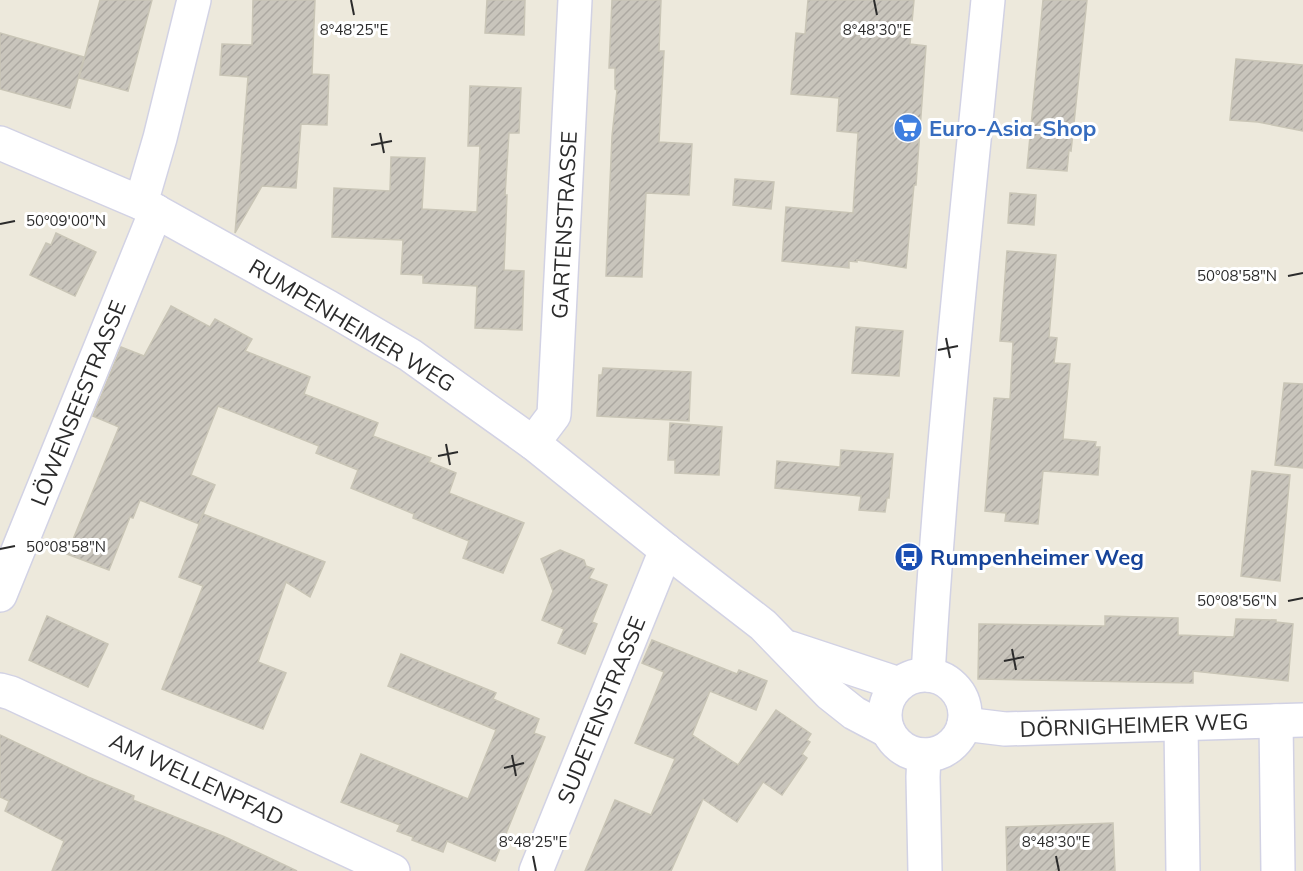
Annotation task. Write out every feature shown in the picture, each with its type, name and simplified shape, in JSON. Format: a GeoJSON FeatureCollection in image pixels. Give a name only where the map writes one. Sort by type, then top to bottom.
{"type":"FeatureCollection","features":[{"type":"Feature","properties":{"kind":"street","name":"LÖWENSEESTRASSE"},"geometry":{"type":"LineString","coordinates":[[0,595],[148,207],[160,138],[194,0]]}},
{"type":"Feature","properties":{"kind":"street","name":"GARTENSTRASSE"},"geometry":{"type":"LineString","coordinates":[[533,443],[554,415],[575,0]]}},
{"type":"Feature","properties":{"kind":"street"},"geometry":{"type":"LineString","coordinates":[[914,679],[936,555],[952,364],[988,0]]}},
{"type":"Feature","properties":{"kind":"street","name":"RUMPENHEIMER WEG"},"geometry":{"type":"LineString","coordinates":[[0,143],[148,207],[410,355],[533,443],[763,625],[786,646],[830,694],[854,713],[888,731]]}},
{"type":"Feature","properties":{"kind":"street","name":"SUDETENSTRASSE"},"geometry":{"type":"LineString","coordinates":[[536,871],[666,550]]}},
{"type":"Feature","properties":{"kind":"street","name":"RUMPENHEIMER WEG"},"geometry":{"type":"LineString","coordinates":[[786,646],[914,679]]}},
{"type":"Feature","properties":{"kind":"street"},"geometry":{"type":"LineString","coordinates":[[936,676],[950,683],[960,695],[965,709],[964,724],[958,738],[947,749],[933,755],[924,755],[905,750],[895,742],[888,731],[885,718],[886,705],[891,694],[914,679],[936,676]]}},
{"type":"Feature","properties":{"kind":"street","name":"AM WELLENPFAD"},"geometry":{"type":"LineString","coordinates":[[0,690],[11,693],[393,871]]}},
{"type":"Feature","properties":{"kind":"street"},"geometry":{"type":"LineString","coordinates":[[1278,871],[1289,721]]}},
{"type":"Feature","properties":{"kind":"street","name":"DÖRNIGHEIMER WEG"},"geometry":{"type":"LineString","coordinates":[[964,724],[1005,729],[1289,721]]}},
{"type":"Feature","properties":{"kind":"street"},"geometry":{"type":"LineString","coordinates":[[1181,724],[1183,871]]}},
{"type":"Feature","properties":{"kind":"street"},"geometry":{"type":"LineString","coordinates":[[924,755],[922,777],[925,871]]}},
{"type":"Feature","properties":{"kind":"building"},"geometry":{"type":"Polygon","coordinates":[[[100,0],[152,0],[128,91],[79,78],[100,0]]]}},
{"type":"Feature","properties":{"kind":"building"},"geometry":{"type":"Polygon","coordinates":[[[253,0],[315,0],[312,74],[329,75],[327,125],[301,124],[296,188],[262,186],[235,233],[248,77],[220,75],[222,44],[252,45],[253,0]]]}},
{"type":"Feature","properties":{"kind":"building"},"geometry":{"type":"Polygon","coordinates":[[[487,0],[525,0],[524,35],[485,33],[487,0]]]}},
{"type":"Feature","properties":{"kind":"building"},"geometry":{"type":"Polygon","coordinates":[[[612,0],[661,0],[659,51],[664,51],[659,142],[692,144],[689,195],[646,193],[642,277],[606,276],[612,136],[617,90],[615,89],[615,68],[609,68],[612,0]]]}},
{"type":"Feature","properties":{"kind":"building"},"geometry":{"type":"Polygon","coordinates":[[[808,0],[914,0],[910,44],[926,46],[916,185],[914,185],[906,268],[857,260],[857,262],[849,261],[849,268],[782,261],[786,207],[853,213],[858,133],[837,131],[839,98],[791,94],[796,33],[805,34],[808,0]]]}},
{"type":"Feature","properties":{"kind":"building"},"geometry":{"type":"Polygon","coordinates":[[[1043,0],[1087,0],[1067,171],[1027,168],[1043,0]]]}},
{"type":"Feature","properties":{"kind":"building"},"geometry":{"type":"Polygon","coordinates":[[[0,33],[84,57],[70,108],[0,89],[0,33]]]}},
{"type":"Feature","properties":{"kind":"building"},"geometry":{"type":"Polygon","coordinates":[[[1236,59],[1303,65],[1303,131],[1258,122],[1230,120],[1236,59]]]}},
{"type":"Feature","properties":{"kind":"building"},"geometry":{"type":"Polygon","coordinates":[[[470,86],[521,88],[519,133],[509,133],[504,270],[524,271],[522,330],[475,328],[477,286],[423,283],[423,275],[401,274],[403,240],[332,237],[334,188],[390,191],[391,157],[425,158],[422,209],[477,212],[480,146],[468,146],[470,86]]]}},
{"type":"Feature","properties":{"kind":"building"},"geometry":{"type":"Polygon","coordinates":[[[735,179],[774,182],[771,209],[733,205],[735,179]]]}},
{"type":"Feature","properties":{"kind":"building"},"geometry":{"type":"Polygon","coordinates":[[[1010,193],[1036,195],[1034,225],[1008,223],[1010,193]]]}},
{"type":"Feature","properties":{"kind":"building"},"geometry":{"type":"Polygon","coordinates":[[[56,233],[96,252],[75,296],[30,275],[46,243],[51,245],[56,233]]]}},
{"type":"Feature","properties":{"kind":"building"},"geometry":{"type":"Polygon","coordinates":[[[1007,251],[1056,255],[1049,337],[1057,338],[1054,363],[1070,364],[1063,439],[1096,442],[1095,447],[1100,447],[1098,475],[1043,471],[1038,524],[1005,521],[1006,513],[985,511],[994,398],[1010,399],[1013,342],[1000,341],[1007,251]]]}},
{"type":"Feature","properties":{"kind":"building"},"geometry":{"type":"Polygon","coordinates":[[[171,306],[210,327],[215,319],[252,339],[245,351],[310,377],[304,394],[378,423],[373,436],[431,458],[429,462],[456,473],[449,493],[524,523],[503,573],[463,558],[469,541],[413,518],[414,514],[351,488],[358,470],[316,453],[319,446],[218,406],[191,475],[215,485],[199,524],[140,500],[133,518],[130,517],[109,570],[67,554],[119,427],[93,416],[121,347],[144,356],[171,306]]]}},
{"type":"Feature","properties":{"kind":"building"},"geometry":{"type":"Polygon","coordinates":[[[856,327],[903,331],[899,376],[852,373],[856,327]]]}},
{"type":"Feature","properties":{"kind":"building"},"geometry":{"type":"Polygon","coordinates":[[[603,368],[691,372],[689,421],[597,416],[599,375],[602,375],[603,368]]]}},
{"type":"Feature","properties":{"kind":"building"},"geometry":{"type":"Polygon","coordinates":[[[1284,383],[1303,384],[1303,468],[1275,465],[1284,383]]]}},
{"type":"Feature","properties":{"kind":"building"},"geometry":{"type":"Polygon","coordinates":[[[670,423],[722,427],[719,475],[675,473],[675,460],[668,460],[670,423]]]}},
{"type":"Feature","properties":{"kind":"building"},"geometry":{"type":"Polygon","coordinates":[[[841,450],[893,454],[889,498],[887,498],[885,512],[859,510],[861,496],[775,488],[777,461],[840,467],[841,450]]]}},
{"type":"Feature","properties":{"kind":"building"},"geometry":{"type":"Polygon","coordinates":[[[1252,471],[1290,475],[1280,581],[1241,576],[1252,471]]]}},
{"type":"Feature","properties":{"kind":"building"},"geometry":{"type":"Polygon","coordinates":[[[203,514],[325,562],[310,597],[286,582],[258,662],[286,673],[263,729],[162,689],[203,586],[179,577],[203,514]]]}},
{"type":"Feature","properties":{"kind":"building"},"geometry":{"type":"Polygon","coordinates":[[[560,550],[584,560],[586,566],[594,569],[589,578],[607,585],[592,622],[597,624],[585,654],[558,643],[564,629],[542,620],[553,591],[541,559],[560,550]]]}},
{"type":"Feature","properties":{"kind":"building"},"geometry":{"type":"Polygon","coordinates":[[[47,616],[108,644],[88,687],[29,660],[47,616]]]}},
{"type":"Feature","properties":{"kind":"building"},"geometry":{"type":"Polygon","coordinates":[[[1105,616],[1178,618],[1178,635],[1234,637],[1236,619],[1276,620],[1276,622],[1293,624],[1288,681],[1193,671],[1193,683],[978,679],[979,624],[1105,626],[1105,616]]]}},
{"type":"Feature","properties":{"kind":"building"},"geometry":{"type":"Polygon","coordinates":[[[652,640],[737,674],[739,670],[767,681],[756,710],[710,691],[692,735],[738,765],[776,710],[811,734],[807,740],[810,742],[802,754],[807,758],[782,795],[763,782],[737,822],[703,799],[671,871],[585,871],[615,800],[651,815],[675,759],[635,743],[664,672],[642,663],[652,640]]]}},
{"type":"Feature","properties":{"kind":"building"},"geometry":{"type":"Polygon","coordinates":[[[401,654],[496,693],[493,699],[539,719],[534,733],[545,737],[495,861],[447,841],[443,852],[412,840],[413,837],[397,831],[400,825],[341,802],[361,754],[468,799],[496,730],[388,686],[401,654]]]}},
{"type":"Feature","properties":{"kind":"building"},"geometry":{"type":"Polygon","coordinates":[[[0,735],[134,796],[133,800],[225,837],[297,871],[52,871],[64,841],[5,811],[9,801],[0,797],[0,735]]]}},
{"type":"Feature","properties":{"kind":"building"},"geometry":{"type":"Polygon","coordinates":[[[1113,823],[1115,871],[1007,871],[1006,827],[1113,823]]]}},
{"type":"Feature","properties":{"kind":"place","name":"Euro-Asia-Shop"},"geometry":{"type":"Point","coordinates":[908,128]}},
{"type":"Feature","properties":{"kind":"place","name":"Rumpenheimer Weg"},"geometry":{"type":"Point","coordinates":[909,557]}}]}
